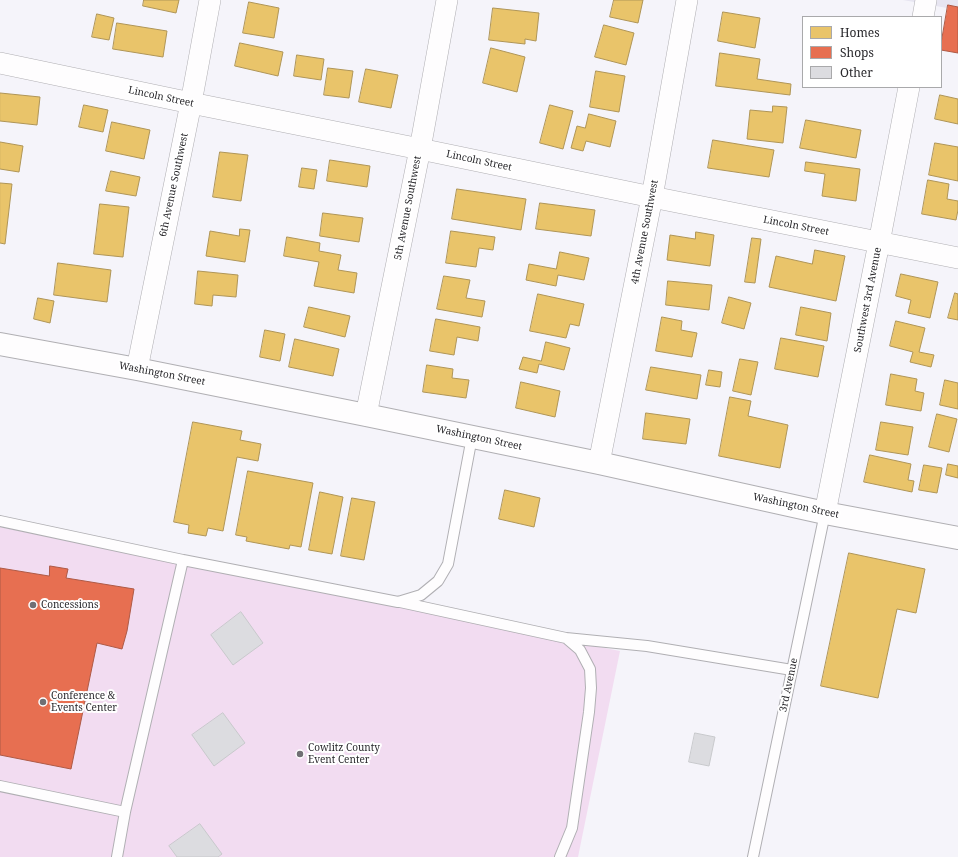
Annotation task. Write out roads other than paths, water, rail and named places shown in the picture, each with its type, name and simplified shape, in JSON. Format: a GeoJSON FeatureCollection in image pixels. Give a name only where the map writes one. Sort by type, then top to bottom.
{"type":"FeatureCollection","features":[{"type":"Feature","properties":{"kind":"street","name":"6th Avenue Southwest"},"geometry":{"type":"LineString","coordinates":[[137,369],[191,103],[210,0]]}},
{"type":"Feature","properties":{"kind":"street","name":"5th Avenue Southwest"},"geometry":{"type":"LineString","coordinates":[[366,415],[420,149],[447,0]]}},
{"type":"Feature","properties":{"kind":"street","name":"4th Avenue Southwest"},"geometry":{"type":"LineString","coordinates":[[599,463],[652,197],[687,0]]}},
{"type":"Feature","properties":{"kind":"street"},"geometry":{"type":"LineString","coordinates":[[922,16],[926,0]]}},
{"type":"Feature","properties":{"kind":"street","name":"Lincoln Street"},"geometry":{"type":"LineString","coordinates":[[0,63],[652,197],[958,258]]}},
{"type":"Feature","properties":{"kind":"street","name":"Southwest 3rd Avenue"},"geometry":{"type":"LineString","coordinates":[[826,513],[909,88]]}},
{"type":"Feature","properties":{"kind":"street","name":"Washington Street"},"geometry":{"type":"LineString","coordinates":[[0,344],[137,369],[366,415],[599,463],[826,513],[958,538]]}},
{"type":"Feature","properties":{"kind":"lane"},"geometry":{"type":"LineString","coordinates":[[398,602],[421,595],[438,581],[448,564],[472,437]]}},
{"type":"Feature","properties":{"kind":"lane","name":"3rd Avenue"},"geometry":{"type":"LineString","coordinates":[[753,857],[826,513]]}},
{"type":"Feature","properties":{"kind":"lane"},"geometry":{"type":"LineString","coordinates":[[0,521],[182,560],[398,602],[566,638],[647,646],[792,670]]}},
{"type":"Feature","properties":{"kind":"lane"},"geometry":{"type":"LineString","coordinates":[[117,857],[125,812],[182,560]]}},
{"type":"Feature","properties":{"kind":"lane"},"geometry":{"type":"LineString","coordinates":[[560,857],[572,828],[590,712],[591,688],[590,669],[580,650],[566,638]]}},
{"type":"Feature","properties":{"kind":"lane"},"geometry":{"type":"LineString","coordinates":[[0,786],[125,812]]}},
{"type":"Feature","properties":{"kind":"place","name":"Concessions"},"geometry":{"type":"Point","coordinates":[33,605]}},
{"type":"Feature","properties":{"kind":"place","name":"Conference & Events Center"},"geometry":{"type":"Point","coordinates":[43,702]}},
{"type":"Feature","properties":{"kind":"place","name":"Cowlitz County Event Center"},"geometry":{"type":"Point","coordinates":[300,754]}}]}
